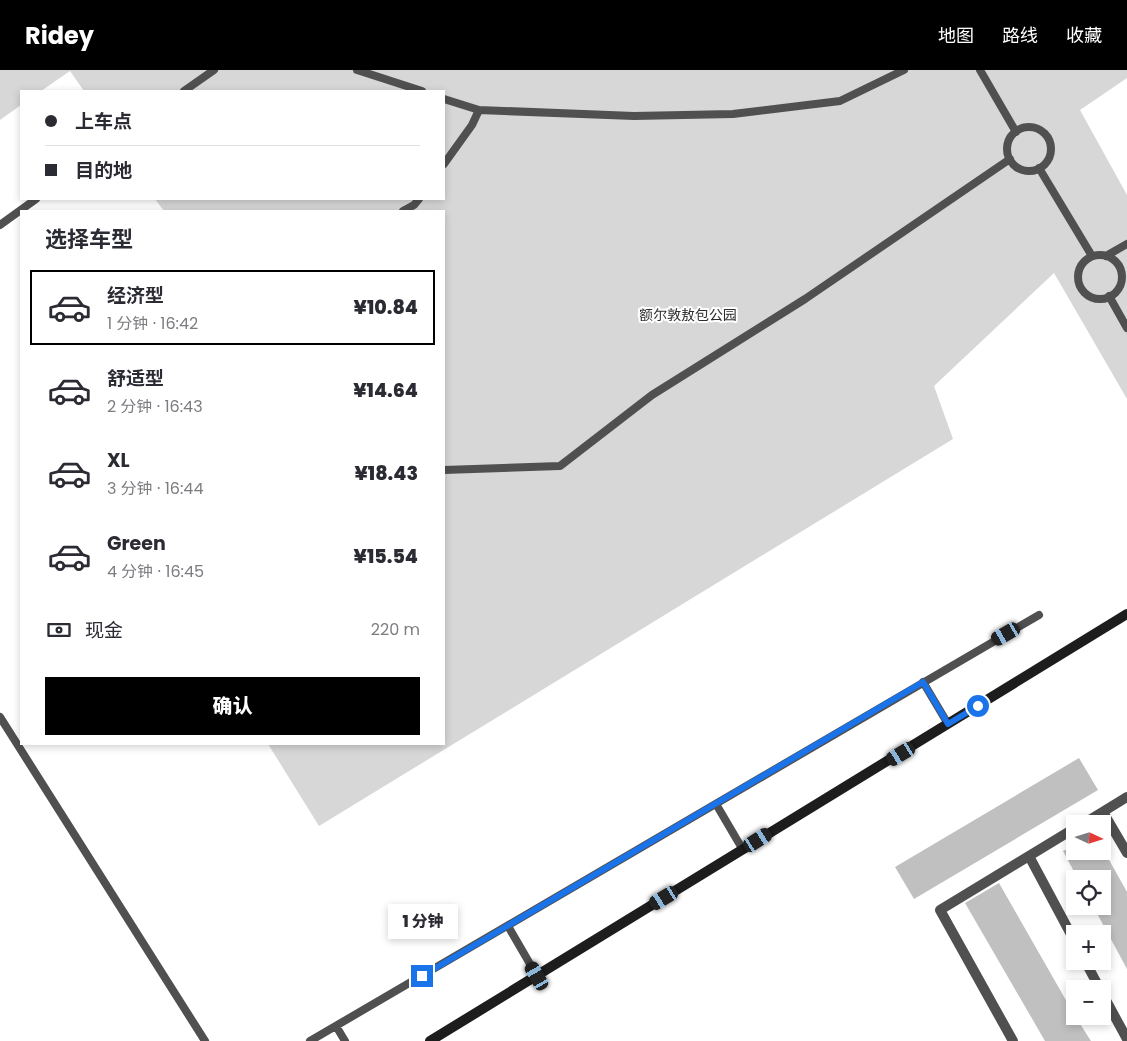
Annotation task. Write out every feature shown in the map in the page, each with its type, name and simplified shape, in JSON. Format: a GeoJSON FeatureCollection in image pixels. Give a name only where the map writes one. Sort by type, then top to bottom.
{"type":"FeatureCollection","features":[{"type":"Feature","properties":{"kind":"main road"},"geometry":{"type":"LineString","coordinates":[[430,1041],[1127,614]]}},
{"type":"Feature","properties":{"kind":"street"},"geometry":{"type":"LineString","coordinates":[[1098,815],[1127,797]]}},
{"type":"Feature","properties":{"kind":"street"},"geometry":{"type":"LineString","coordinates":[[1103,812],[1127,853]]}},
{"type":"Feature","properties":{"kind":"street"},"geometry":{"type":"LineString","coordinates":[[1013,1041],[940,910],[1066,833]]}},
{"type":"Feature","properties":{"kind":"street"},"geometry":{"type":"LineString","coordinates":[[1029,856],[1066,925]]}},
{"type":"Feature","properties":{"kind":"street"},"geometry":{"type":"LineString","coordinates":[[1111,1010],[1127,1039]]}},
{"type":"Feature","properties":{"kind":"lane"},"geometry":{"type":"LineString","coordinates":[[185,90],[214,70]]}},
{"type":"Feature","properties":{"kind":"lane"},"geometry":{"type":"LineString","coordinates":[[357,70],[419,90]]}},
{"type":"Feature","properties":{"kind":"lane"},"geometry":{"type":"LineString","coordinates":[[445,98],[479,110],[634,116],[733,114],[840,101],[904,70]]}},
{"type":"Feature","properties":{"kind":"lane"},"geometry":{"type":"LineString","coordinates":[[980,70],[1016,132]]}},
{"type":"Feature","properties":{"kind":"lane"},"geometry":{"type":"LineString","coordinates":[[445,163],[472,125],[479,110]]}},
{"type":"Feature","properties":{"kind":"lane"},"geometry":{"type":"LineString","coordinates":[[1035,128],[1046,136],[1051,148],[1050,155],[1047,162],[1039,168],[1028,171],[1021,169],[1014,165],[1010,159],[1008,144],[1016,132],[1022,129],[1035,128]]}},
{"type":"Feature","properties":{"kind":"lane"},"geometry":{"type":"LineString","coordinates":[[445,470],[560,466],[652,395],[805,299],[1010,159]]}},
{"type":"Feature","properties":{"kind":"lane"},"geometry":{"type":"LineString","coordinates":[[1039,168],[1092,256]]}},
{"type":"Feature","properties":{"kind":"lane"},"geometry":{"type":"LineString","coordinates":[[21,210],[35,200]]}},
{"type":"Feature","properties":{"kind":"lane"},"geometry":{"type":"LineString","coordinates":[[405,210],[414,205],[417,200]]}},
{"type":"Feature","properties":{"kind":"lane"},"geometry":{"type":"LineString","coordinates":[[0,225],[20,211]]}},
{"type":"Feature","properties":{"kind":"lane"},"geometry":{"type":"LineString","coordinates":[[1106,256],[1116,263],[1121,276],[1117,289],[1109,296],[1098,299],[1091,297],[1080,287],[1078,272],[1086,260],[1092,256],[1106,256],[1127,244]]}},
{"type":"Feature","properties":{"kind":"lane"},"geometry":{"type":"LineString","coordinates":[[1109,296],[1127,328]]}},
{"type":"Feature","properties":{"kind":"lane"},"geometry":{"type":"LineString","coordinates":[[310,1041],[1038,615]]}},
{"type":"Feature","properties":{"kind":"lane"},"geometry":{"type":"LineString","coordinates":[[923,682],[948,724]]}},
{"type":"Feature","properties":{"kind":"lane"},"geometry":{"type":"LineString","coordinates":[[0,717],[205,1041]]}},
{"type":"Feature","properties":{"kind":"lane"},"geometry":{"type":"LineString","coordinates":[[716,804],[743,850]]}},
{"type":"Feature","properties":{"kind":"lane"},"geometry":{"type":"LineString","coordinates":[[508,926],[537,976]]}},
{"type":"Feature","properties":{"kind":"lane"},"geometry":{"type":"LineString","coordinates":[[336,1026],[345,1041]]}},
{"type":"Feature","properties":{"kind":"green space","name":"额尔敦敖包公园"},"geometry":{"type":"Polygon","coordinates":[[[0,70],[1127,70],[1127,78],[1080,110],[1127,195],[1127,399],[1054,273],[934,386],[953,439],[319,826],[269,745],[445,745],[445,210],[163,210],[156,200],[445,200],[445,90],[83,90],[70,71],[42,90],[20,90],[20,106],[0,120],[0,70]]]}},
{"type":"Feature","properties":{"kind":"building"},"geometry":{"type":"Polygon","coordinates":[[[1079,758],[1098,790],[914,899],[895,867],[1079,758]]]}},
{"type":"Feature","properties":{"kind":"building"},"geometry":{"type":"Polygon","coordinates":[[[1068,860],[1109,860],[1127,892],[1127,969],[1111,939],[1111,925],[1103,925],[1098,915],[1111,915],[1111,870],[1073,870],[1068,860]]]}},
{"type":"Feature","properties":{"kind":"building"},"geometry":{"type":"Polygon","coordinates":[[[999,883],[1066,1000],[1066,1025],[1081,1025],[1091,1041],[1045,1041],[965,903],[999,883]]]}},
{"type":"Feature","properties":{"kind":"route"},"geometry":{"type":"LineString","coordinates":[[422,976],[923,682],[948,724],[978,706]]}}]}
